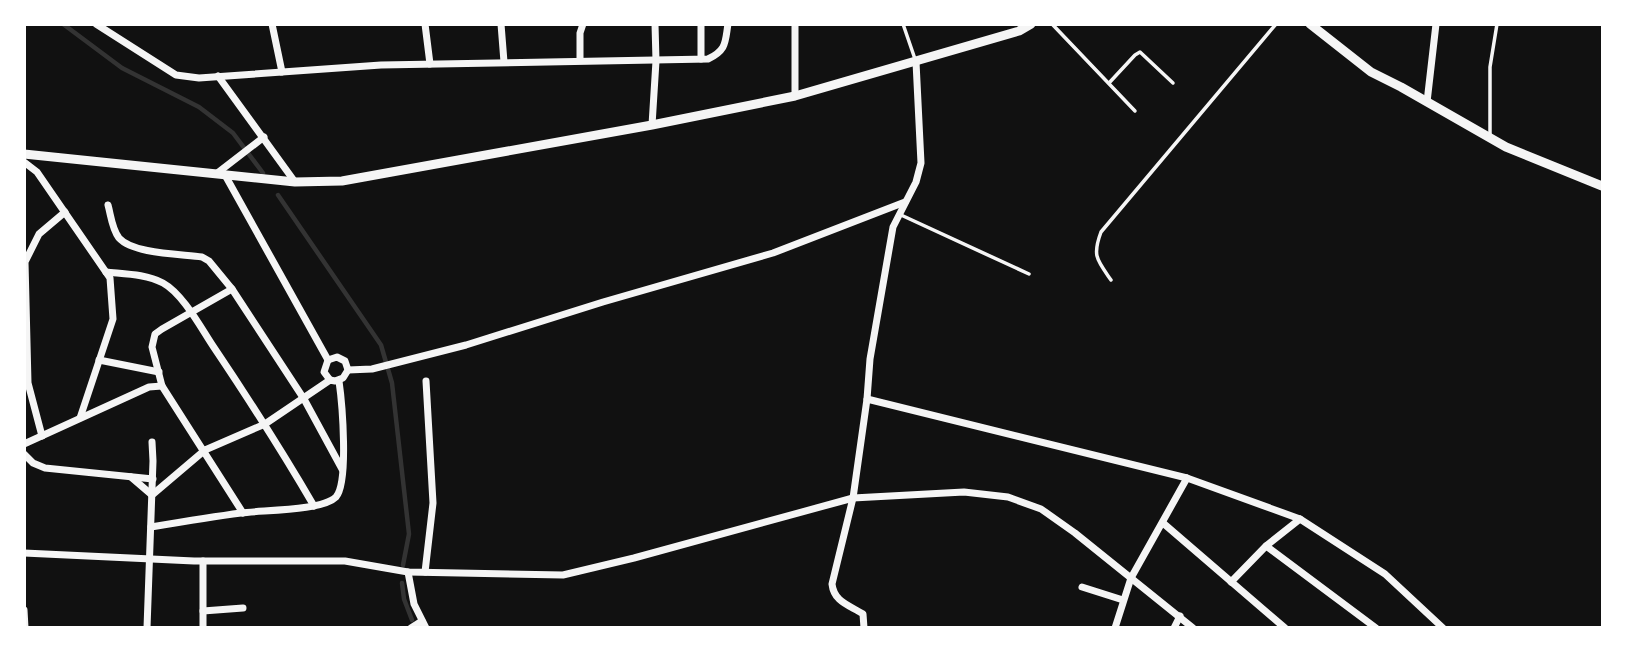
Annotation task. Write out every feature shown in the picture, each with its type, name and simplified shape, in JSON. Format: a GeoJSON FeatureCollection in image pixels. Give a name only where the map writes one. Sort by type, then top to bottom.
{"type":"FeatureCollection","features":[{"type":"Feature","properties":{"kind":"street"},"geometry":{"type":"LineString","coordinates":[[96,24],[176,75],[199,78],[430,64],[701,59],[719,54],[724,47],[728,24]]}},
{"type":"Feature","properties":{"kind":"street"},"geometry":{"type":"LineString","coordinates":[[272,24],[282,72]]}},
{"type":"Feature","properties":{"kind":"street"},"geometry":{"type":"LineString","coordinates":[[425,24],[430,64]]}},
{"type":"Feature","properties":{"kind":"street"},"geometry":{"type":"LineString","coordinates":[[501,24],[504,62]]}},
{"type":"Feature","properties":{"kind":"street"},"geometry":{"type":"LineString","coordinates":[[580,60],[580,33],[583,24]]}},
{"type":"Feature","properties":{"kind":"street"},"geometry":{"type":"LineString","coordinates":[[652,125],[655,24]]}},
{"type":"Feature","properties":{"kind":"street"},"geometry":{"type":"LineString","coordinates":[[701,24],[701,59]]}},
{"type":"Feature","properties":{"kind":"street"},"geometry":{"type":"LineString","coordinates":[[795,24],[795,96]]}},
{"type":"Feature","properties":{"kind":"street"},"geometry":{"type":"LineString","coordinates":[[24,154],[295,182],[342,181],[652,125],[795,96],[1019,31],[1031,24]]}},
{"type":"Feature","properties":{"kind":"street"},"geometry":{"type":"LineString","coordinates":[[1310,24],[1371,72],[1518,153],[1602,186]]}},
{"type":"Feature","properties":{"kind":"street"},"geometry":{"type":"LineString","coordinates":[[1427,102],[1436,24]]}},
{"type":"Feature","properties":{"kind":"street"},"geometry":{"type":"LineString","coordinates":[[864,628],[863,614],[840,602],[832,589],[853,498],[870,359],[894,227],[916,182],[921,163],[916,62]]}},
{"type":"Feature","properties":{"kind":"street"},"geometry":{"type":"LineString","coordinates":[[218,76],[295,182]]}},
{"type":"Feature","properties":{"kind":"street"},"geometry":{"type":"LineString","coordinates":[[221,175],[234,160],[264,137]]}},
{"type":"Feature","properties":{"kind":"street"},"geometry":{"type":"LineString","coordinates":[[24,162],[37,172],[110,278],[113,319],[80,418]]}},
{"type":"Feature","properties":{"kind":"street"},"geometry":{"type":"LineString","coordinates":[[221,175],[328,360],[324,372],[330,380]]}},
{"type":"Feature","properties":{"kind":"street"},"geometry":{"type":"LineString","coordinates":[[348,370],[372,369],[466,345],[773,253],[906,202]]}},
{"type":"Feature","properties":{"kind":"street"},"geometry":{"type":"LineString","coordinates":[[108,205],[113,227],[120,239],[144,250],[201,257],[209,261],[232,289],[304,399],[342,469]]}},
{"type":"Feature","properties":{"kind":"street"},"geometry":{"type":"LineString","coordinates":[[42,436],[27,363],[25,262],[39,234],[65,212]]}},
{"type":"Feature","properties":{"kind":"street"},"geometry":{"type":"LineString","coordinates":[[106,272],[148,277],[166,284],[191,312],[265,424],[314,506]]}},
{"type":"Feature","properties":{"kind":"street"},"geometry":{"type":"LineString","coordinates":[[232,289],[155,334],[152,347],[162,386],[243,513]]}},
{"type":"Feature","properties":{"kind":"street"},"geometry":{"type":"LineString","coordinates":[[152,495],[205,450],[265,424],[330,380],[339,381],[346,375],[348,370],[345,362],[337,357],[328,360]]}},
{"type":"Feature","properties":{"kind":"street"},"geometry":{"type":"LineString","coordinates":[[99,360],[159,372]]}},
{"type":"Feature","properties":{"kind":"street"},"geometry":{"type":"LineString","coordinates":[[151,527],[243,513],[314,506],[337,496],[342,482],[343,417],[339,381]]}},
{"type":"Feature","properties":{"kind":"street"},"geometry":{"type":"LineString","coordinates":[[425,572],[433,503],[426,382]]}},
{"type":"Feature","properties":{"kind":"street"},"geometry":{"type":"LineString","coordinates":[[24,444],[149,387],[162,386]]}},
{"type":"Feature","properties":{"kind":"street"},"geometry":{"type":"LineString","coordinates":[[867,399],[1187,478],[1300,519],[1385,574],[1438,626]]}},
{"type":"Feature","properties":{"kind":"street"},"geometry":{"type":"LineString","coordinates":[[24,402],[34,402]]}},
{"type":"Feature","properties":{"kind":"street"},"geometry":{"type":"LineString","coordinates":[[148,628],[152,442]]}},
{"type":"Feature","properties":{"kind":"street"},"geometry":{"type":"LineString","coordinates":[[24,454],[33,463],[45,468],[153,479]]}},
{"type":"Feature","properties":{"kind":"street"},"geometry":{"type":"LineString","coordinates":[[131,477],[152,495]]}},
{"type":"Feature","properties":{"kind":"street"},"geometry":{"type":"LineString","coordinates":[[1115,628],[1132,578],[1187,478]]}},
{"type":"Feature","properties":{"kind":"street"},"geometry":{"type":"LineString","coordinates":[[24,553],[203,561],[345,561],[408,572],[563,575],[853,498],[964,492],[1007,497],[1041,509],[1180,615],[1193,628]]}},
{"type":"Feature","properties":{"kind":"street"},"geometry":{"type":"LineString","coordinates":[[1231,582],[1266,546],[1300,519]]}},
{"type":"Feature","properties":{"kind":"street"},"geometry":{"type":"LineString","coordinates":[[1163,523],[1285,628]]}},
{"type":"Feature","properties":{"kind":"street"},"geometry":{"type":"LineString","coordinates":[[1266,546],[1376,628]]}},
{"type":"Feature","properties":{"kind":"street"},"geometry":{"type":"LineString","coordinates":[[203,561],[203,628]]}},
{"type":"Feature","properties":{"kind":"street"},"geometry":{"type":"LineString","coordinates":[[408,572],[414,604],[424,624],[411,628]]}},
{"type":"Feature","properties":{"kind":"street"},"geometry":{"type":"LineString","coordinates":[[1082,587],[1123,600]]}},
{"type":"Feature","properties":{"kind":"street"},"geometry":{"type":"LineString","coordinates":[[203,611],[243,608]]}},
{"type":"Feature","properties":{"kind":"street"},"geometry":{"type":"LineString","coordinates":[[24,610],[25,628]]}},
{"type":"Feature","properties":{"kind":"street"},"geometry":{"type":"LineString","coordinates":[[1174,628],[1180,615]]}},
{"type":"Feature","properties":{"kind":"lane"},"geometry":{"type":"LineString","coordinates":[[903,24],[916,62]]}},
{"type":"Feature","properties":{"kind":"lane"},"geometry":{"type":"LineString","coordinates":[[1052,24],[1135,111]]}},
{"type":"Feature","properties":{"kind":"lane"},"geometry":{"type":"LineString","coordinates":[[1111,280],[1099,262],[1095,248],[1101,232],[1276,24]]}},
{"type":"Feature","properties":{"kind":"lane"},"geometry":{"type":"LineString","coordinates":[[1490,138],[1490,67],[1497,24]]}},
{"type":"Feature","properties":{"kind":"lane"},"geometry":{"type":"LineString","coordinates":[[1109,83],[1140,52],[1173,83]]}},
{"type":"Feature","properties":{"kind":"lane"},"geometry":{"type":"LineString","coordinates":[[899,214],[1029,274]]}},
{"type":"Feature","properties":{"kind":"waterway"},"geometry":{"type":"LineString","coordinates":[[63,24],[122,68],[199,107],[233,133],[263,173]]}},
{"type":"Feature","properties":{"kind":"waterway"},"geometry":{"type":"LineString","coordinates":[[278,195],[381,345],[392,383],[409,534],[403,565]]}},
{"type":"Feature","properties":{"kind":"waterway"},"geometry":{"type":"LineString","coordinates":[[402,583],[404,599],[412,620]]}}]}
